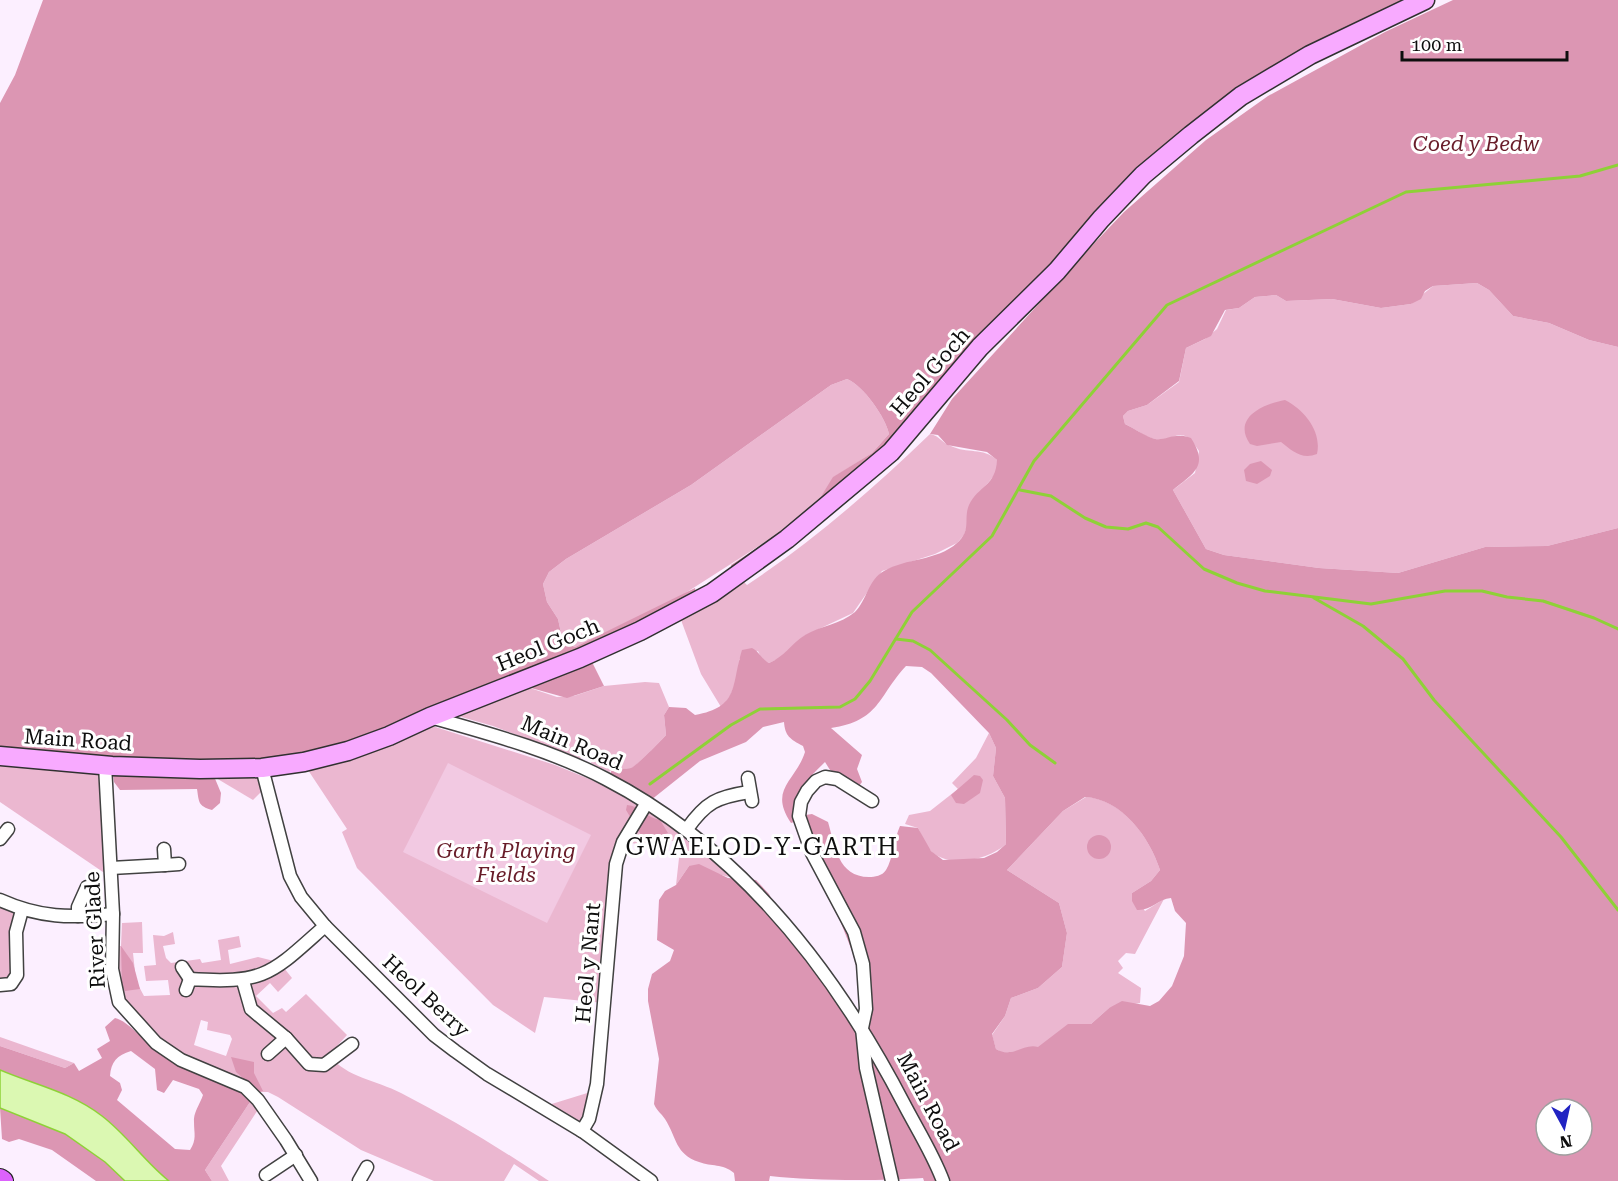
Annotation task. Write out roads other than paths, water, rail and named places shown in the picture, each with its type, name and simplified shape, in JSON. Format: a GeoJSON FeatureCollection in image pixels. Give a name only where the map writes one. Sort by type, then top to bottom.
{"type":"FeatureCollection","features":[{"type":"Feature","properties":{"kind":"street","name":"Heol Goch"},"geometry":{"type":"LineString","coordinates":[[430,717],[640,631],[712,594],[738,576],[827,507],[891,452],[980,347],[1057,271],[1101,219],[1143,176],[1191,135],[1241,96],[1310,55],[1425,0]]}},
{"type":"Feature","properties":{"kind":"street","name":"Main Road"},"geometry":{"type":"LineString","coordinates":[[0,756],[105,765],[190,769],[262,768],[348,751],[430,717],[522,744],[583,767],[687,829],[722,858],[760,895],[824,972],[862,1028],[887,1071],[943,1181]]}},
{"type":"Feature","properties":{"kind":"street","name":"River Glade"},"geometry":{"type":"LineString","coordinates":[[105,765],[113,914],[113,981],[119,1002],[126,1013],[156,1043],[182,1060],[245,1088],[258,1100],[311,1181]]}},
{"type":"Feature","properties":{"kind":"street","name":"Heol Berry"},"geometry":{"type":"LineString","coordinates":[[262,768],[290,876],[301,897],[325,926],[434,1035],[487,1074],[582,1131],[651,1181]]}},
{"type":"Feature","properties":{"kind":"street"},"geometry":{"type":"LineString","coordinates":[[872,801],[837,779],[825,777],[816,781],[807,791],[801,802],[799,816],[812,853],[854,932],[866,988],[866,1009],[862,1028],[869,1087],[892,1181]]}},
{"type":"Feature","properties":{"kind":"street"},"geometry":{"type":"LineString","coordinates":[[687,829],[706,805],[715,800],[750,796],[748,778]]}},
{"type":"Feature","properties":{"kind":"street","name":"Heol y Nant"},"geometry":{"type":"LineString","coordinates":[[582,1131],[590,1119],[597,1084],[615,864],[623,842],[646,804]]}},
{"type":"Feature","properties":{"kind":"street"},"geometry":{"type":"LineString","coordinates":[[0,839],[8,829]]}},
{"type":"Feature","properties":{"kind":"street"},"geometry":{"type":"LineString","coordinates":[[164,849],[165,865]]}},
{"type":"Feature","properties":{"kind":"street"},"geometry":{"type":"LineString","coordinates":[[111,868],[179,864]]}},
{"type":"Feature","properties":{"kind":"street"},"geometry":{"type":"LineString","coordinates":[[78,916],[78,907],[87,887]]}},
{"type":"Feature","properties":{"kind":"street"},"geometry":{"type":"LineString","coordinates":[[0,900],[38,914],[78,916],[113,914]]}},
{"type":"Feature","properties":{"kind":"street"},"geometry":{"type":"LineString","coordinates":[[0,985],[11,984],[17,975],[16,932],[22,910]]}},
{"type":"Feature","properties":{"kind":"street"},"geometry":{"type":"LineString","coordinates":[[182,967],[188,984],[243,981],[268,973],[325,926]]}},
{"type":"Feature","properties":{"kind":"street"},"geometry":{"type":"LineString","coordinates":[[243,981],[251,1009],[286,1038],[309,1064],[316,1066],[333,1061],[352,1044]]}},
{"type":"Feature","properties":{"kind":"street"},"geometry":{"type":"LineString","coordinates":[[268,1054],[286,1038]]}},
{"type":"Feature","properties":{"kind":"street"},"geometry":{"type":"LineString","coordinates":[[266,1175],[296,1155]]}},
{"type":"Feature","properties":{"kind":"street"},"geometry":{"type":"LineString","coordinates":[[359,1181],[366,1167]]}},
{"type":"Feature","properties":{"kind":"waterway"},"geometry":{"type":"LineString","coordinates":[[650,784],[731,725],[760,709],[840,707],[855,699],[870,681],[912,612],[992,536],[1034,461],[1167,305],[1406,192],[1580,176],[1618,165]]}},
{"type":"Feature","properties":{"kind":"waterway"},"geometry":{"type":"LineString","coordinates":[[1020,490],[1051,496],[1085,518],[1106,527],[1128,529],[1146,523],[1158,527],[1204,569],[1237,583],[1265,591],[1371,604],[1445,591],[1482,591],[1507,597],[1543,601],[1594,618],[1618,629]]}},
{"type":"Feature","properties":{"kind":"waterway"},"geometry":{"type":"LineString","coordinates":[[1314,598],[1363,626],[1403,659],[1434,700],[1561,837],[1618,910]]}},
{"type":"Feature","properties":{"kind":"waterway"},"geometry":{"type":"LineString","coordinates":[[896,639],[913,641],[930,650],[1007,720],[1030,745],[1055,763]]}},
{"type":"Feature","properties":{"kind":"district","name":"GWAELOD-Y-GARTH"},"geometry":{"type":"Point","coordinates":[762,847]}},
{"type":"Feature","properties":{"kind":"park label","name":"Coed y Bedw"},"geometry":{"type":"Point","coordinates":[1476,144]}},
{"type":"Feature","properties":{"kind":"park label","name":"Garth Playing Fields"},"geometry":{"type":"Point","coordinates":[506,863]}}]}
